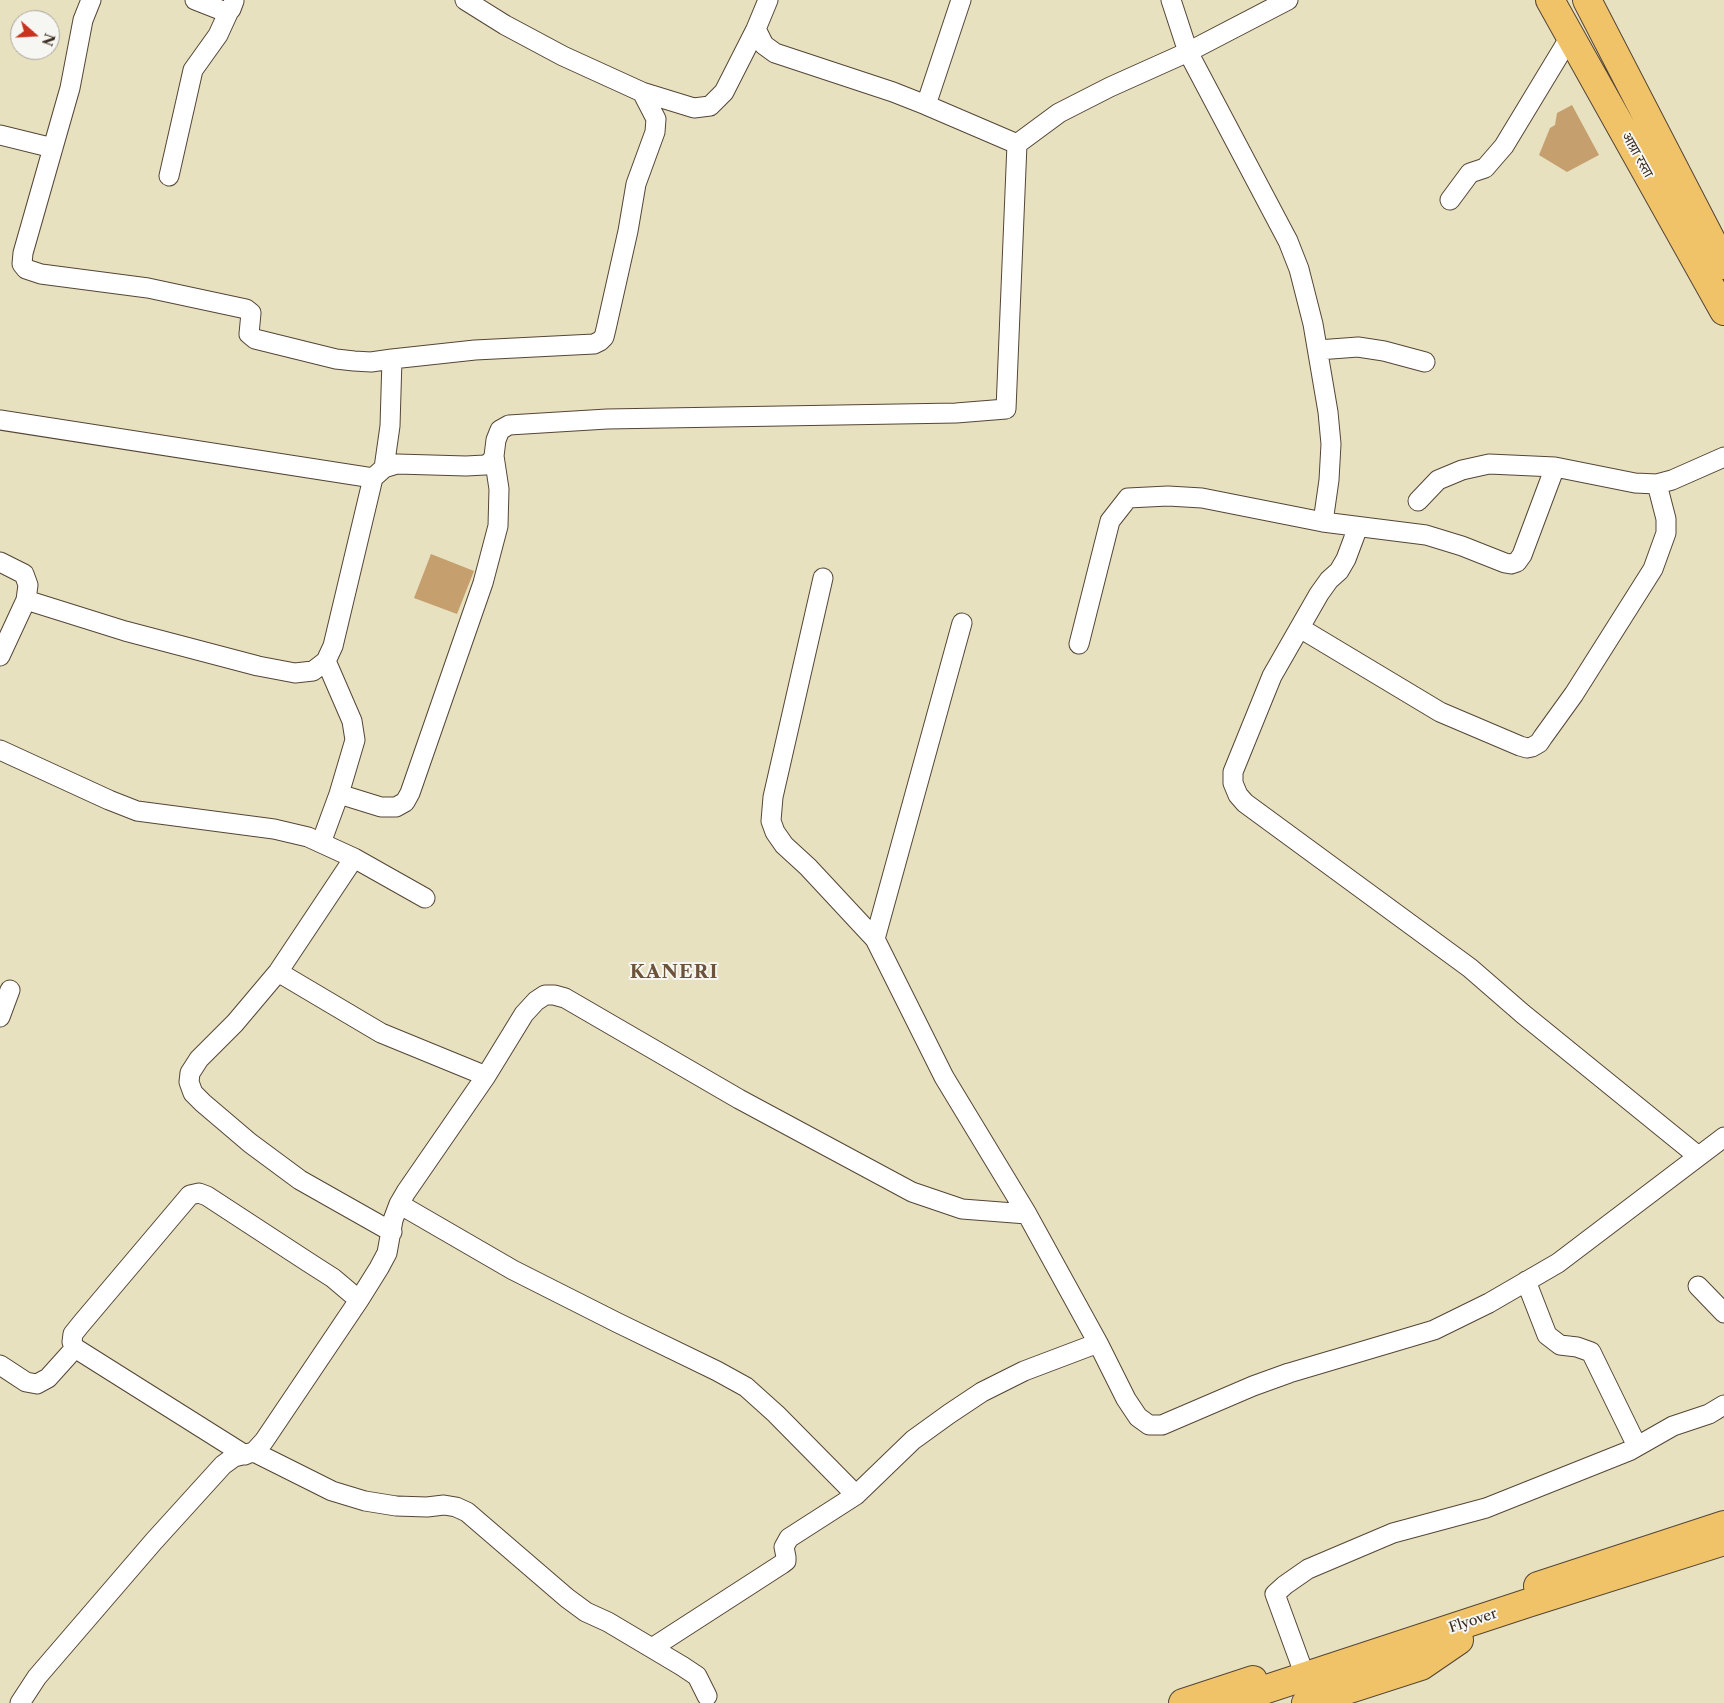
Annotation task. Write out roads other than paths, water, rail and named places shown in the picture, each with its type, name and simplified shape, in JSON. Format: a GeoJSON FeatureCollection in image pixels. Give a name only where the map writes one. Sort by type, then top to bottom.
{"type":"FeatureCollection","features":[{"type":"Feature","properties":{"kind":"main road","name":"आग्रा रस्ता"},"geometry":{"type":"LineString","coordinates":[[1550,0],[1724,311]]}},
{"type":"Feature","properties":{"kind":"main road"},"geometry":{"type":"LineString","coordinates":[[1587,0],[1724,265]]}},
{"type":"Feature","properties":{"kind":"main road"},"geometry":{"type":"LineString","coordinates":[[1183,1703],[1724,1525]]}},
{"type":"Feature","properties":{"kind":"main road","name":"Flyover"},"geometry":{"type":"LineString","coordinates":[[1224,1703],[1528,1602],[1724,1541]]}},
{"type":"Feature","properties":{"kind":"main road","name":"Flyover"},"geometry":{"type":"LineString","coordinates":[[1262,1703],[1724,1554]]}},
{"type":"Feature","properties":{"kind":"main road"},"geometry":{"type":"LineString","coordinates":[[1306,1703],[1421,1666],[1459,1640]]}},
{"type":"Feature","properties":{"kind":"street"},"geometry":{"type":"LineString","coordinates":[[91,0],[83,20],[70,88],[23,253],[22,264],[26,269],[41,274],[148,288],[246,309],[251,313],[249,334],[254,339],[336,359],[354,362],[475,350],[594,344],[600,342],[604,337],[606,329],[628,231],[636,184],[655,132],[656,118],[642,92]]}},
{"type":"Feature","properties":{"kind":"street"},"geometry":{"type":"LineString","coordinates":[[195,0],[223,11],[231,6]]}},
{"type":"Feature","properties":{"kind":"street"},"geometry":{"type":"LineString","coordinates":[[465,0],[563,56],[642,92],[694,108],[710,106],[724,92],[756,29],[763,2]]}},
{"type":"Feature","properties":{"kind":"street"},"geometry":{"type":"LineString","coordinates":[[926,105],[961,0]]}},
{"type":"Feature","properties":{"kind":"street"},"geometry":{"type":"LineString","coordinates":[[1170,0],[1188,52],[1288,241],[1299,269],[1313,324],[1328,412],[1331,444],[1329,480],[1323,522]]}},
{"type":"Feature","properties":{"kind":"street"},"geometry":{"type":"LineString","coordinates":[[1017,144],[1059,112],[1110,86],[1188,52],[1288,0]]}},
{"type":"Feature","properties":{"kind":"street"},"geometry":{"type":"LineString","coordinates":[[169,176],[193,70],[218,35],[231,6]]}},
{"type":"Feature","properties":{"kind":"street"},"geometry":{"type":"LineString","coordinates":[[756,29],[764,45],[775,53],[926,105],[1017,144]]}},
{"type":"Feature","properties":{"kind":"street"},"geometry":{"type":"LineString","coordinates":[[1450,200],[1470,173],[1486,168],[1504,146],[1570,37]]}},
{"type":"Feature","properties":{"kind":"street"},"geometry":{"type":"LineString","coordinates":[[0,135],[53,148]]}},
{"type":"Feature","properties":{"kind":"street"},"geometry":{"type":"LineString","coordinates":[[339,794],[381,806],[396,808],[405,802],[410,793],[483,583],[498,526],[500,488],[494,456],[496,440],[500,430],[510,425],[608,419],[956,413],[1006,409],[1017,144]]}},
{"type":"Feature","properties":{"kind":"street"},"geometry":{"type":"LineString","coordinates":[[1318,350],[1358,347],[1384,351],[1425,362]]}},
{"type":"Feature","properties":{"kind":"street"},"geometry":{"type":"LineString","coordinates":[[26,600],[126,631],[258,666],[295,673],[313,670],[326,661],[333,646],[379,473],[390,426],[392,359]]}},
{"type":"Feature","properties":{"kind":"street"},"geometry":{"type":"LineString","coordinates":[[0,420],[379,473],[397,464],[485,465],[491,462],[494,456]]}},
{"type":"Feature","properties":{"kind":"street"},"geometry":{"type":"LineString","coordinates":[[1418,500],[1438,480],[1462,470],[1489,464],[1555,467],[1635,483],[1656,484],[1672,480],[1724,457]]}},
{"type":"Feature","properties":{"kind":"street"},"geometry":{"type":"LineString","coordinates":[[1079,644],[1110,520],[1128,498],[1168,496],[1202,498],[1323,522],[1426,536],[1462,546],[1512,564],[1517,562],[1522,555],[1555,467]]}},
{"type":"Feature","properties":{"kind":"street"},"geometry":{"type":"LineString","coordinates":[[1300,628],[1440,712],[1520,746],[1532,747],[1539,743],[1574,694],[1653,569],[1666,533],[1666,519],[1656,484]]}},
{"type":"Feature","properties":{"kind":"street"},"geometry":{"type":"LineString","coordinates":[[1358,526],[1340,570],[1329,580],[1319,594],[1272,676],[1234,772],[1233,783],[1238,795],[1245,804],[1470,968],[1523,1014],[1698,1156]]}},
{"type":"Feature","properties":{"kind":"street"},"geometry":{"type":"LineString","coordinates":[[0,562],[24,574],[28,585],[26,600],[0,656]]}},
{"type":"Feature","properties":{"kind":"street"},"geometry":{"type":"LineString","coordinates":[[823,578],[773,797],[771,821],[775,832],[784,845],[808,867],[875,939],[944,1077],[1027,1214],[1098,1343],[1126,1399],[1138,1417],[1149,1424],[1162,1425],[1253,1386],[1434,1330],[1489,1303],[1558,1263],[1724,1137]]}},
{"type":"Feature","properties":{"kind":"street"},"geometry":{"type":"LineString","coordinates":[[875,939],[962,623]]}},
{"type":"Feature","properties":{"kind":"street"},"geometry":{"type":"LineString","coordinates":[[321,843],[356,740],[352,720],[326,661]]}},
{"type":"Feature","properties":{"kind":"street"},"geometry":{"type":"LineString","coordinates":[[0,750],[109,800],[138,811],[274,829],[308,837],[354,858],[425,898]]}},
{"type":"Feature","properties":{"kind":"street"},"geometry":{"type":"LineString","coordinates":[[354,858],[278,972],[235,1023],[199,1059],[190,1073],[189,1082],[193,1093],[203,1103],[250,1143],[300,1180],[392,1232]]}},
{"type":"Feature","properties":{"kind":"street"},"geometry":{"type":"LineString","coordinates":[[278,972],[381,1033],[486,1076]]}},
{"type":"Feature","properties":{"kind":"street"},"geometry":{"type":"LineString","coordinates":[[0,1017],[10,990]]}},
{"type":"Feature","properties":{"kind":"street"},"geometry":{"type":"LineString","coordinates":[[20,1703],[37,1677],[166,1528],[223,1466],[234,1457],[249,1453],[264,1441],[359,1300],[387,1253],[393,1220],[399,1204],[486,1076],[524,1014],[536,1001],[545,995],[565,998],[739,1099],[912,1192],[962,1209],[1027,1214]]}},
{"type":"Feature","properties":{"kind":"street"},"geometry":{"type":"LineString","coordinates":[[359,1300],[333,1278],[207,1196],[199,1193],[190,1195],[81,1324],[73,1334],[72,1342],[75,1348],[249,1453],[332,1491],[365,1502],[396,1506],[427,1507],[444,1505],[468,1512],[567,1598],[586,1612],[608,1622],[697,1676],[707,1696]]}},
{"type":"Feature","properties":{"kind":"street"},"geometry":{"type":"LineString","coordinates":[[399,1204],[513,1270],[746,1387],[776,1414],[856,1495]]}},
{"type":"Feature","properties":{"kind":"street"},"geometry":{"type":"LineString","coordinates":[[1526,1281],[1547,1335],[1560,1345],[1577,1347],[1591,1352],[1637,1446]]}},
{"type":"Feature","properties":{"kind":"street"},"geometry":{"type":"LineString","coordinates":[[1698,1286],[1724,1313]]}},
{"type":"Feature","properties":{"kind":"street"},"geometry":{"type":"LineString","coordinates":[[652,1648],[786,1561],[784,1546],[789,1538],[856,1495],[914,1440],[949,1414],[982,1392],[1024,1370],[1098,1343]]}},
{"type":"Feature","properties":{"kind":"street"},"geometry":{"type":"LineString","coordinates":[[0,1365],[26,1382],[38,1384],[48,1378],[75,1348]]}},
{"type":"Feature","properties":{"kind":"street"},"geometry":{"type":"LineString","coordinates":[[1300,1665],[1275,1594],[1308,1569],[1393,1533],[1486,1508],[1629,1451],[1673,1426],[1709,1414],[1724,1405]]}},
{"type":"Feature","properties":{"kind":"district","name":"KANERI"},"geometry":{"type":"Point","coordinates":[674,973]}}]}
